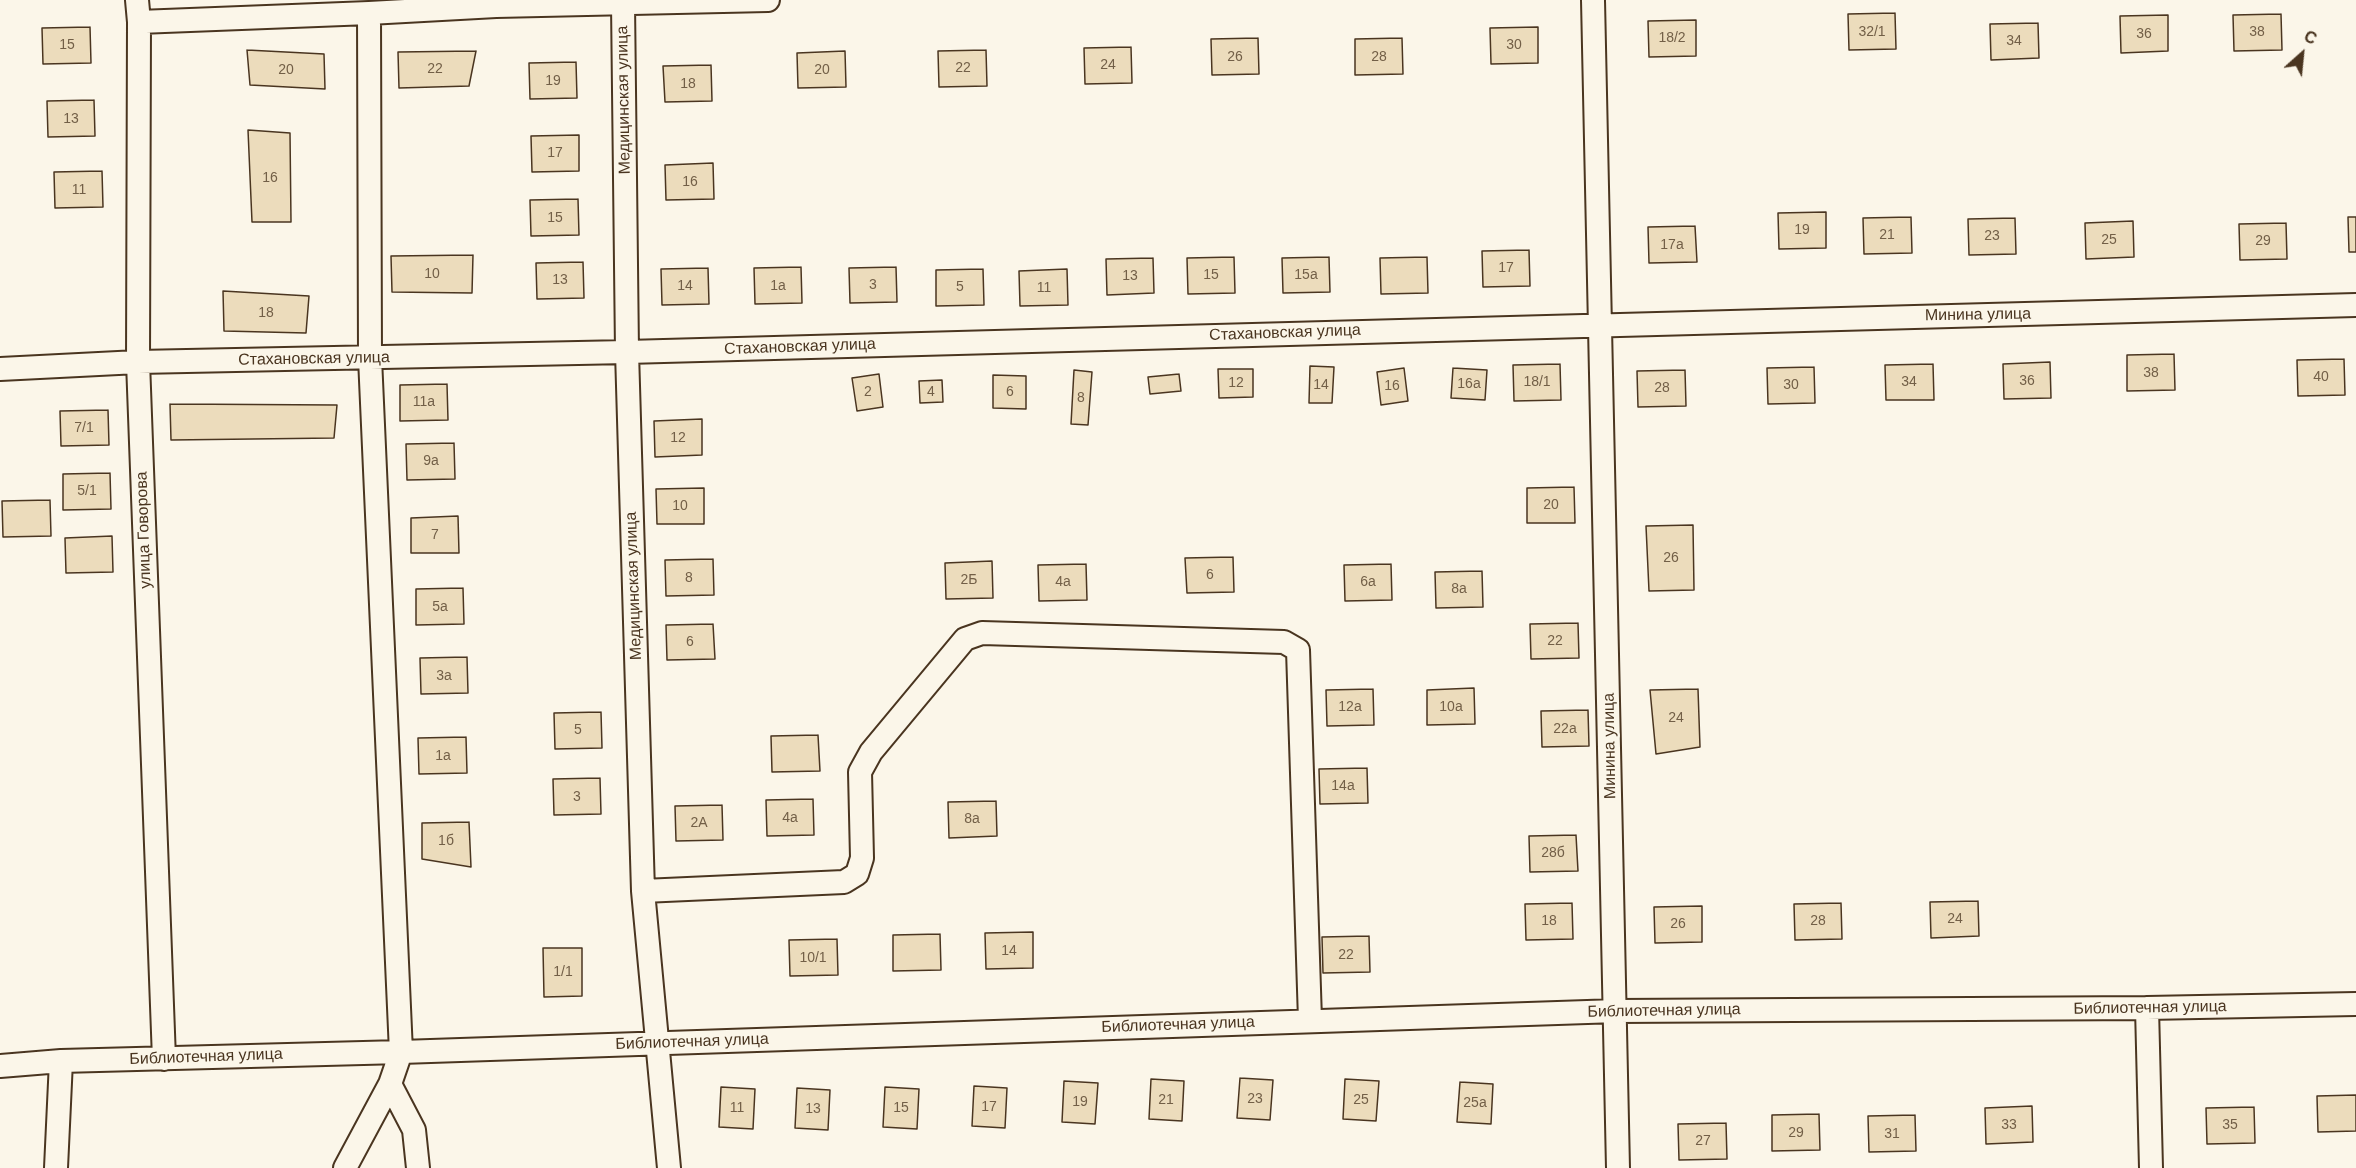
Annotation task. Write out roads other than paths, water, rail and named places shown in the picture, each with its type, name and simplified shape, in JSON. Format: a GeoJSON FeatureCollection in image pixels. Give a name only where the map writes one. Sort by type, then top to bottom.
{"type":"FeatureCollection","features":[{"type":"Feature","properties":{"kind":"street","name":"Медицинская улица"},"geometry":{"type":"LineString","coordinates":[[138,11],[369,14],[496,3],[768,0]]}},
{"type":"Feature","properties":{"kind":"street","name":"Минина улица"},"geometry":{"type":"LineString","coordinates":[[1593,0],[1617,1011],[1618,1168]]}},
{"type":"Feature","properties":{"kind":"street","name":"Медицинская улица"},"geometry":{"type":"LineString","coordinates":[[623,3],[627,352],[643,891],[669,1168]]}},
{"type":"Feature","properties":{"kind":"street","name":"улица Говорова"},"geometry":{"type":"LineString","coordinates":[[138,11],[138,362],[164,1059]]}},
{"type":"Feature","properties":{"kind":"street"},"geometry":{"type":"LineString","coordinates":[[345,1168],[390,1084],[401,1052],[370,358],[369,14]]}},
{"type":"Feature","properties":{"kind":"street","name":"Минина улица"},"geometry":{"type":"LineString","coordinates":[[1599,324],[2356,305]]}},
{"type":"Feature","properties":{"kind":"street","name":"Стахановская улица"},"geometry":{"type":"LineString","coordinates":[[0,369],[138,362],[627,352],[1599,324]]}},
{"type":"Feature","properties":{"kind":"street"},"geometry":{"type":"LineString","coordinates":[[643,891],[844,882],[857,874],[862,858],[860,772],[871,752],[965,639],[982,633],[1284,642],[1298,650],[1310,1020]]}},
{"type":"Feature","properties":{"kind":"street","name":"Библиотечная улица"},"geometry":{"type":"LineString","coordinates":[[0,1066],[61,1062],[1617,1011],[2147,1008],[2356,1004]]}},
{"type":"Feature","properties":{"kind":"street"},"geometry":{"type":"LineString","coordinates":[[2147,1008],[2151,1168]]}},
{"type":"Feature","properties":{"kind":"street"},"geometry":{"type":"LineString","coordinates":[[56,1168],[61,1062]]}},
{"type":"Feature","properties":{"kind":"street"},"geometry":{"type":"LineString","coordinates":[[390,1084],[414,1130],[418,1168]]}}]}
